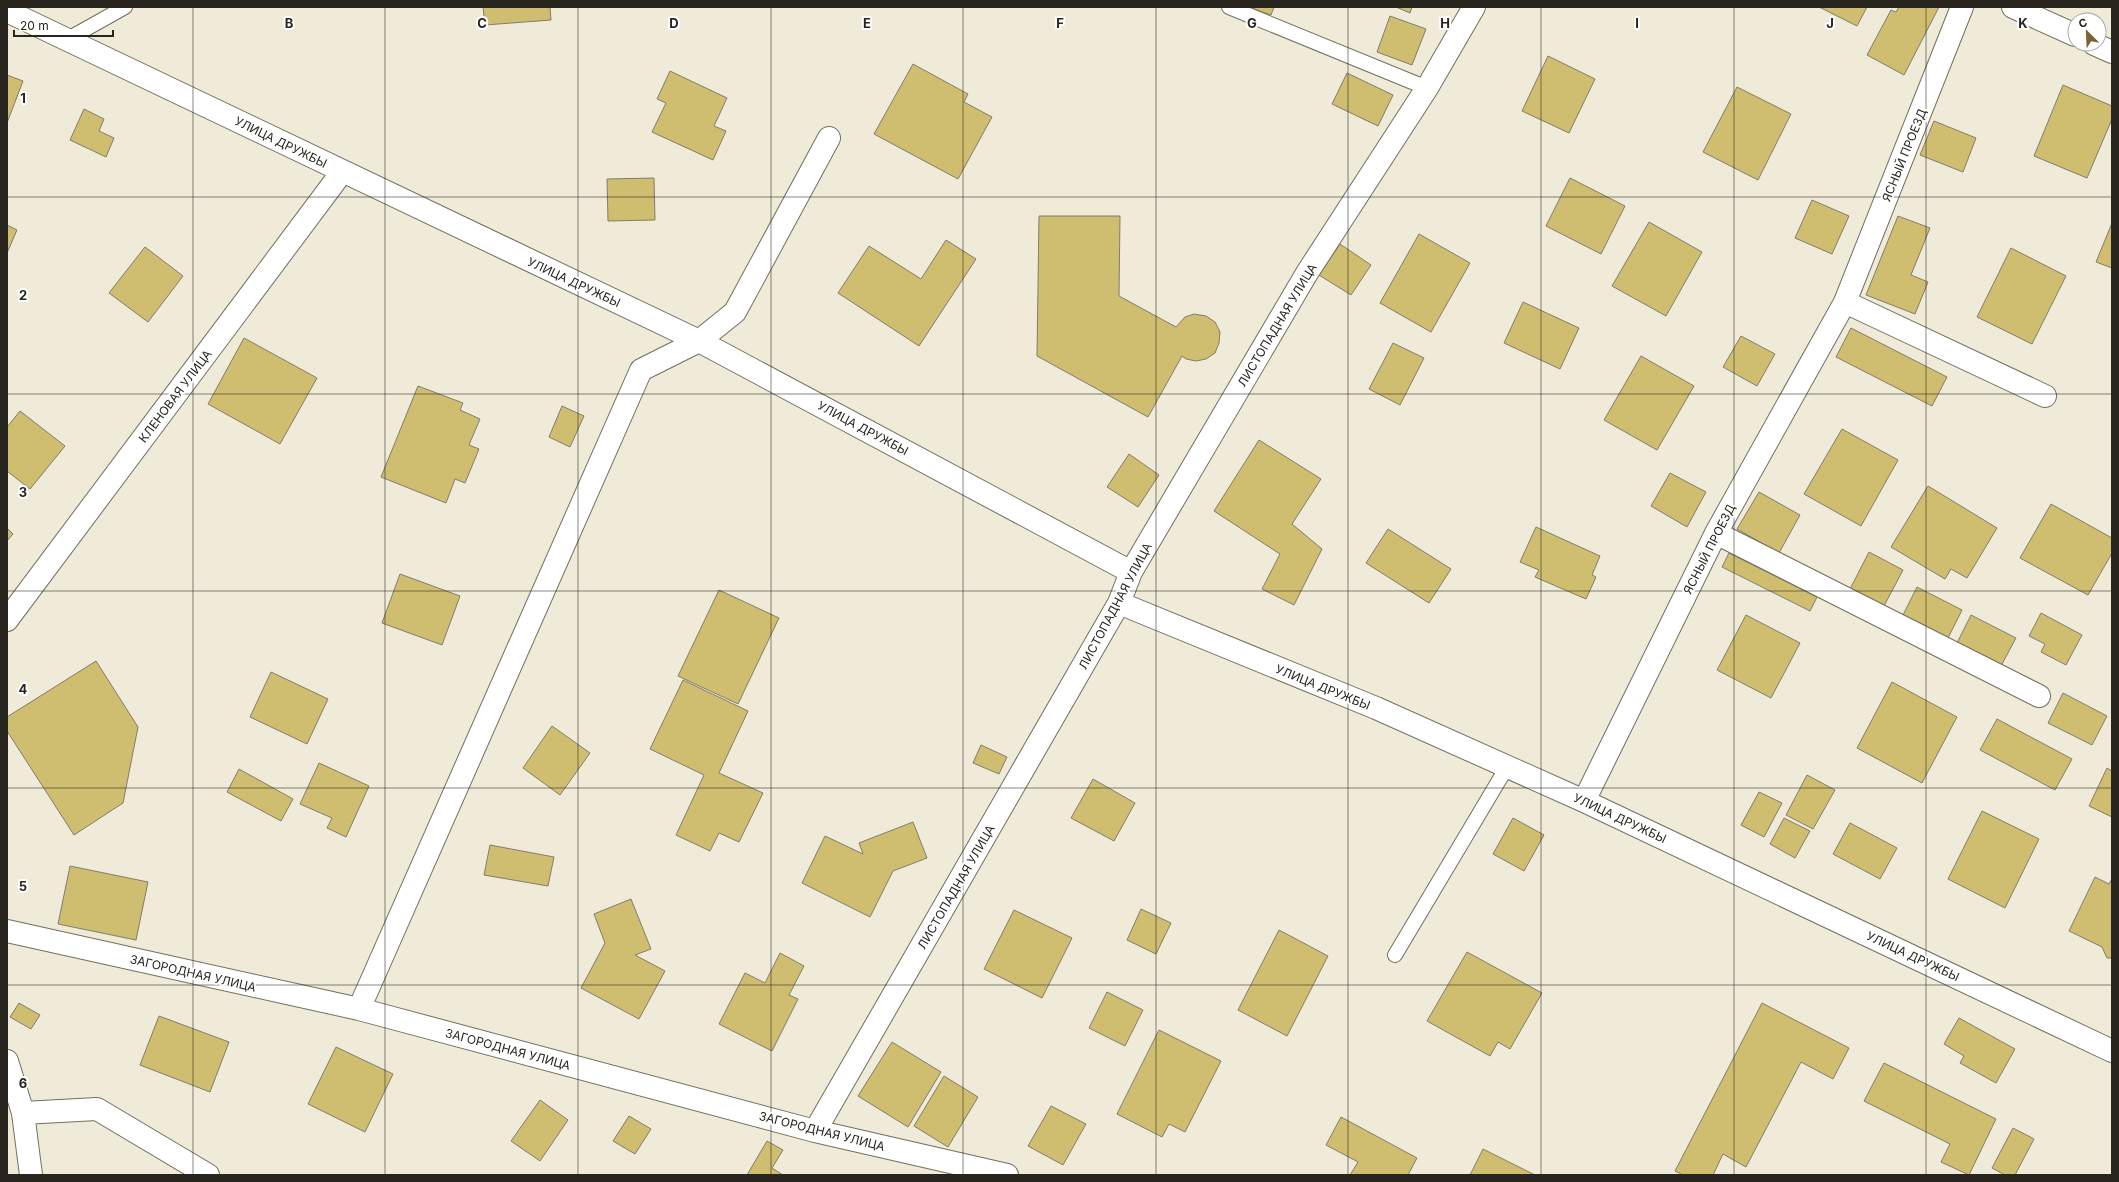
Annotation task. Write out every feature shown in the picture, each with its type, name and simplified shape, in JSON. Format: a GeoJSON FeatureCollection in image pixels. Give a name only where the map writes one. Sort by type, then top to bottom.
{"type":"FeatureCollection","features":[{"type":"Feature","properties":{"kind":"street","name":"ЛИСТОПАДНАЯ УЛИЦА"},"geometry":{"type":"LineString","coordinates":[[815,1131],[1119,603],[1131,572],[1307,273],[1427,88],[1474,7]]}},
{"type":"Feature","properties":{"kind":"street","name":"ЯСНЫЙ ПРОЕЗД"},"geometry":{"type":"LineString","coordinates":[[1584,801],[1716,533],[1845,302],[1962,7]]}},
{"type":"Feature","properties":{"kind":"street"},"geometry":{"type":"LineString","coordinates":[[2013,7],[2067,32]]}},
{"type":"Feature","properties":{"kind":"street","name":"УЛИЦА ДРУЖБЫ"},"geometry":{"type":"LineString","coordinates":[[7,11],[699,341],[1131,572]]}},
{"type":"Feature","properties":{"kind":"street"},"geometry":{"type":"LineString","coordinates":[[359,1009],[641,370],[699,341],[735,312],[828,138]]}},
{"type":"Feature","properties":{"kind":"street","name":"КЛЕНОВАЯ УЛИЦА"},"geometry":{"type":"LineString","coordinates":[[7,620],[342,172]]}},
{"type":"Feature","properties":{"kind":"street"},"geometry":{"type":"LineString","coordinates":[[1845,302],[2045,396]]}},
{"type":"Feature","properties":{"kind":"street"},"geometry":{"type":"LineString","coordinates":[[1716,533],[2038,696]]}},
{"type":"Feature","properties":{"kind":"street","name":"УЛИЦА ДРУЖБЫ"},"geometry":{"type":"LineString","coordinates":[[1119,603],[1376,708],[1584,801],[2112,1051]]}},
{"type":"Feature","properties":{"kind":"street","name":"ЗАГОРОДНАЯ УЛИЦА"},"geometry":{"type":"LineString","coordinates":[[7,931],[359,1009],[815,1131],[1007,1175]]}},
{"type":"Feature","properties":{"kind":"street"},"geometry":{"type":"LineString","coordinates":[[7,1061],[23,1112],[32,1175]]}},
{"type":"Feature","properties":{"kind":"street"},"geometry":{"type":"LineString","coordinates":[[23,1112],[97,1109],[208,1175]]}},
{"type":"Feature","properties":{"kind":"lane"},"geometry":{"type":"LineString","coordinates":[[68,39],[125,7]]}},
{"type":"Feature","properties":{"kind":"lane"},"geometry":{"type":"LineString","coordinates":[[1229,7],[1427,88]]}},
{"type":"Feature","properties":{"kind":"lane"},"geometry":{"type":"LineString","coordinates":[[1395,955],[1507,767]]}},
{"type":"Feature","properties":{"kind":"building"},"geometry":{"type":"Polygon","coordinates":[[[483,7],[550,7],[551,20],[485,25],[483,7]]]}},
{"type":"Feature","properties":{"kind":"building"},"geometry":{"type":"Polygon","coordinates":[[[1249,7],[1274,7],[1271,15],[1249,7]]]}},
{"type":"Feature","properties":{"kind":"building"},"geometry":{"type":"Polygon","coordinates":[[[1396,7],[1412,7],[1410,13],[1396,7]]]}},
{"type":"Feature","properties":{"kind":"building"},"geometry":{"type":"Polygon","coordinates":[[[1819,7],[1867,7],[1857,26],[1819,7]]]}},
{"type":"Feature","properties":{"kind":"building"},"geometry":{"type":"Polygon","coordinates":[[[1899,7],[1939,7],[1904,75],[1867,55],[1891,10],[1896,12],[1899,7]]]}},
{"type":"Feature","properties":{"kind":"building"},"geometry":{"type":"Polygon","coordinates":[[[1390,16],[1426,29],[1412,65],[1377,52],[1390,16]]]}},
{"type":"Feature","properties":{"kind":"building"},"geometry":{"type":"Polygon","coordinates":[[[1548,56],[1595,79],[1569,133],[1522,111],[1548,56]]]}},
{"type":"Feature","properties":{"kind":"building"},"geometry":{"type":"Polygon","coordinates":[[[913,64],[968,94],[964,102],[992,117],[958,179],[874,134],[913,64]]]}},
{"type":"Feature","properties":{"kind":"building"},"geometry":{"type":"Polygon","coordinates":[[[670,71],[727,98],[714,126],[726,131],[713,160],[652,132],[666,103],[657,99],[670,71]]]}},
{"type":"Feature","properties":{"kind":"building"},"geometry":{"type":"Polygon","coordinates":[[[1347,73],[1393,95],[1378,126],[1332,104],[1347,73]]]}},
{"type":"Feature","properties":{"kind":"building"},"geometry":{"type":"Polygon","coordinates":[[[7,75],[23,81],[7,123],[7,75]]]}},
{"type":"Feature","properties":{"kind":"building"},"geometry":{"type":"Polygon","coordinates":[[[2063,85],[2112,106],[2112,119],[2087,178],[2034,156],[2063,85]]]}},
{"type":"Feature","properties":{"kind":"building"},"geometry":{"type":"Polygon","coordinates":[[[1737,87],[1791,114],[1758,180],[1703,152],[1737,87]]]}},
{"type":"Feature","properties":{"kind":"building"},"geometry":{"type":"Polygon","coordinates":[[[84,109],[104,119],[99,131],[114,138],[106,157],[70,140],[84,109]]]}},
{"type":"Feature","properties":{"kind":"building"},"geometry":{"type":"Polygon","coordinates":[[[1934,121],[1976,138],[1963,172],[1920,155],[1934,121]]]}},
{"type":"Feature","properties":{"kind":"building"},"geometry":{"type":"Polygon","coordinates":[[[654,178],[655,220],[608,221],[607,179],[654,178]]]}},
{"type":"Feature","properties":{"kind":"building"},"geometry":{"type":"Polygon","coordinates":[[[1570,178],[1625,206],[1601,254],[1546,226],[1570,178]]]}},
{"type":"Feature","properties":{"kind":"building"},"geometry":{"type":"Polygon","coordinates":[[[1812,200],[1849,216],[1832,254],[1795,238],[1812,200]]]}},
{"type":"Feature","properties":{"kind":"building"},"geometry":{"type":"Polygon","coordinates":[[[1039,216],[1120,216],[1119,296],[1176,327],[1185,317],[1194,314],[1206,316],[1215,322],[1220,332],[1219,343],[1215,353],[1206,359],[1196,361],[1186,359],[1182,356],[1148,417],[1037,356],[1039,216]]]}},
{"type":"Feature","properties":{"kind":"building"},"geometry":{"type":"Polygon","coordinates":[[[1898,216],[1930,228],[1911,275],[1928,282],[1915,314],[1866,295],[1898,216]]]}},
{"type":"Feature","properties":{"kind":"building"},"geometry":{"type":"Polygon","coordinates":[[[1649,222],[1702,252],[1666,316],[1612,286],[1649,222]]]}},
{"type":"Feature","properties":{"kind":"building"},"geometry":{"type":"Polygon","coordinates":[[[2112,223],[2112,268],[2096,262],[2112,223]]]}},
{"type":"Feature","properties":{"kind":"building"},"geometry":{"type":"Polygon","coordinates":[[[7,225],[17,230],[7,253],[7,225]]]}},
{"type":"Feature","properties":{"kind":"building"},"geometry":{"type":"Polygon","coordinates":[[[1419,234],[1470,263],[1431,332],[1380,303],[1419,234]]]}},
{"type":"Feature","properties":{"kind":"building"},"geometry":{"type":"Polygon","coordinates":[[[946,240],[976,259],[919,346],[838,293],[869,246],[921,279],[946,240]]]}},
{"type":"Feature","properties":{"kind":"building"},"geometry":{"type":"Polygon","coordinates":[[[1340,244],[1371,265],[1351,295],[1319,275],[1340,244]]]}},
{"type":"Feature","properties":{"kind":"building"},"geometry":{"type":"Polygon","coordinates":[[[145,247],[183,276],[148,322],[109,293],[145,247]]]}},
{"type":"Feature","properties":{"kind":"building"},"geometry":{"type":"Polygon","coordinates":[[[2011,248],[2066,276],[2032,344],[1977,317],[2011,248]]]}},
{"type":"Feature","properties":{"kind":"building"},"geometry":{"type":"Polygon","coordinates":[[[1523,302],[1579,328],[1560,369],[1504,343],[1523,302]]]}},
{"type":"Feature","properties":{"kind":"building"},"geometry":{"type":"Polygon","coordinates":[[[1851,328],[1947,377],[1932,406],[1836,357],[1851,328]]]}},
{"type":"Feature","properties":{"kind":"building"},"geometry":{"type":"Polygon","coordinates":[[[1741,336],[1775,354],[1757,386],[1723,367],[1741,336]]]}},
{"type":"Feature","properties":{"kind":"building"},"geometry":{"type":"Polygon","coordinates":[[[244,338],[317,378],[280,444],[208,404],[244,338]]]}},
{"type":"Feature","properties":{"kind":"building"},"geometry":{"type":"Polygon","coordinates":[[[1393,343],[1424,358],[1400,405],[1369,389],[1393,343]]]}},
{"type":"Feature","properties":{"kind":"building"},"geometry":{"type":"Polygon","coordinates":[[[1641,356],[1694,386],[1657,450],[1604,420],[1641,356]]]}},
{"type":"Feature","properties":{"kind":"building"},"geometry":{"type":"Polygon","coordinates":[[[418,386],[463,403],[460,410],[480,419],[469,445],[479,449],[465,483],[455,479],[446,503],[381,477],[418,386]]]}},
{"type":"Feature","properties":{"kind":"building"},"geometry":{"type":"Polygon","coordinates":[[[562,406],[584,416],[570,447],[549,437],[562,406]]]}},
{"type":"Feature","properties":{"kind":"building"},"geometry":{"type":"Polygon","coordinates":[[[20,411],[65,446],[30,489],[7,471],[7,427],[20,411]]]}},
{"type":"Feature","properties":{"kind":"building"},"geometry":{"type":"Polygon","coordinates":[[[1842,429],[1898,460],[1861,526],[1804,494],[1842,429]]]}},
{"type":"Feature","properties":{"kind":"building"},"geometry":{"type":"Polygon","coordinates":[[[1259,440],[1321,479],[1292,524],[1322,549],[1294,605],[1262,589],[1280,554],[1214,511],[1259,440]]]}},
{"type":"Feature","properties":{"kind":"building"},"geometry":{"type":"Polygon","coordinates":[[[1129,454],[1159,475],[1138,507],[1107,487],[1129,454]]]}},
{"type":"Feature","properties":{"kind":"building"},"geometry":{"type":"Polygon","coordinates":[[[1670,473],[1706,492],[1687,527],[1651,506],[1670,473]]]}},
{"type":"Feature","properties":{"kind":"building"},"geometry":{"type":"Polygon","coordinates":[[[1928,486],[1997,528],[1967,578],[1951,569],[1945,579],[1891,547],[1928,486]]]}},
{"type":"Feature","properties":{"kind":"building"},"geometry":{"type":"Polygon","coordinates":[[[1759,492],[1800,515],[1779,553],[1737,529],[1759,492]]]}},
{"type":"Feature","properties":{"kind":"building"},"geometry":{"type":"Polygon","coordinates":[[[2051,504],[2112,538],[2112,553],[2088,595],[2020,558],[2051,504]]]}},
{"type":"Feature","properties":{"kind":"building"},"geometry":{"type":"Polygon","coordinates":[[[1536,527],[1600,556],[1592,575],[1596,577],[1586,599],[1535,577],[1539,570],[1520,562],[1536,527]]]}},
{"type":"Feature","properties":{"kind":"building"},"geometry":{"type":"Polygon","coordinates":[[[7,528],[13,534],[7,541],[7,528]]]}},
{"type":"Feature","properties":{"kind":"building"},"geometry":{"type":"Polygon","coordinates":[[[1388,529],[1451,569],[1429,603],[1366,563],[1388,529]]]}},
{"type":"Feature","properties":{"kind":"building"},"geometry":{"type":"Polygon","coordinates":[[[1869,552],[1903,570],[1884,606],[1850,589],[1869,552]]]}},
{"type":"Feature","properties":{"kind":"building"},"geometry":{"type":"Polygon","coordinates":[[[1729,553],[1817,597],[1810,611],[1722,567],[1729,553]]]}},
{"type":"Feature","properties":{"kind":"building"},"geometry":{"type":"Polygon","coordinates":[[[400,574],[460,596],[442,645],[382,623],[400,574]]]}},
{"type":"Feature","properties":{"kind":"building"},"geometry":{"type":"Polygon","coordinates":[[[1917,587],[1962,610],[1948,638],[1903,615],[1917,587]]]}},
{"type":"Feature","properties":{"kind":"building"},"geometry":{"type":"Polygon","coordinates":[[[719,590],[779,618],[738,704],[678,676],[719,590]]]}},
{"type":"Feature","properties":{"kind":"building"},"geometry":{"type":"Polygon","coordinates":[[[2041,613],[2082,635],[2066,665],[2041,652],[2045,644],[2029,636],[2041,613]]]}},
{"type":"Feature","properties":{"kind":"building"},"geometry":{"type":"Polygon","coordinates":[[[1746,615],[1800,643],[1771,698],[1717,670],[1746,615]]]}},
{"type":"Feature","properties":{"kind":"building"},"geometry":{"type":"Polygon","coordinates":[[[1971,615],[2016,638],[2001,666],[1957,643],[1971,615]]]}},
{"type":"Feature","properties":{"kind":"building"},"geometry":{"type":"Polygon","coordinates":[[[96,661],[138,727],[123,803],[74,835],[7,731],[7,717],[96,661]]]}},
{"type":"Feature","properties":{"kind":"building"},"geometry":{"type":"Polygon","coordinates":[[[271,672],[328,699],[307,744],[250,717],[271,672]]]}},
{"type":"Feature","properties":{"kind":"building"},"geometry":{"type":"Polygon","coordinates":[[[683,680],[748,711],[719,773],[763,793],[739,842],[719,833],[710,851],[676,835],[704,775],[650,749],[683,680]]]}},
{"type":"Feature","properties":{"kind":"building"},"geometry":{"type":"Polygon","coordinates":[[[1892,682],[1957,717],[1922,783],[1857,748],[1892,682]]]}},
{"type":"Feature","properties":{"kind":"building"},"geometry":{"type":"Polygon","coordinates":[[[2063,693],[2107,716],[2092,745],[2048,723],[2063,693]]]}},
{"type":"Feature","properties":{"kind":"building"},"geometry":{"type":"Polygon","coordinates":[[[1997,719],[2072,759],[2055,790],[1980,750],[1997,719]]]}},
{"type":"Feature","properties":{"kind":"building"},"geometry":{"type":"Polygon","coordinates":[[[552,726],[590,753],[560,795],[523,768],[552,726]]]}},
{"type":"Feature","properties":{"kind":"building"},"geometry":{"type":"Polygon","coordinates":[[[981,745],[1007,757],[999,774],[973,763],[981,745]]]}},
{"type":"Feature","properties":{"kind":"building"},"geometry":{"type":"Polygon","coordinates":[[[319,763],[369,786],[346,837],[327,828],[332,818],[300,804],[319,763]]]}},
{"type":"Feature","properties":{"kind":"building"},"geometry":{"type":"Polygon","coordinates":[[[2107,768],[2112,771],[2112,817],[2089,806],[2107,768]]]}},
{"type":"Feature","properties":{"kind":"building"},"geometry":{"type":"Polygon","coordinates":[[[239,769],[293,799],[281,821],[227,792],[239,769]]]}},
{"type":"Feature","properties":{"kind":"building"},"geometry":{"type":"Polygon","coordinates":[[[1807,775],[1835,790],[1813,829],[1786,815],[1807,775]]]}},
{"type":"Feature","properties":{"kind":"building"},"geometry":{"type":"Polygon","coordinates":[[[1093,779],[1135,803],[1114,841],[1071,818],[1093,779]]]}},
{"type":"Feature","properties":{"kind":"building"},"geometry":{"type":"Polygon","coordinates":[[[1759,792],[1782,803],[1764,837],[1741,825],[1759,792]]]}},
{"type":"Feature","properties":{"kind":"building"},"geometry":{"type":"Polygon","coordinates":[[[1982,811],[2039,839],[2005,908],[1948,879],[1982,811]]]}},
{"type":"Feature","properties":{"kind":"building"},"geometry":{"type":"Polygon","coordinates":[[[1513,818],[1544,835],[1524,871],[1493,854],[1513,818]]]}},
{"type":"Feature","properties":{"kind":"building"},"geometry":{"type":"Polygon","coordinates":[[[1784,818],[1810,831],[1795,858],[1770,844],[1784,818]]]}},
{"type":"Feature","properties":{"kind":"building"},"geometry":{"type":"Polygon","coordinates":[[[913,822],[927,858],[893,871],[870,917],[802,883],[825,836],[863,854],[859,843],[913,822]]]}},
{"type":"Feature","properties":{"kind":"building"},"geometry":{"type":"Polygon","coordinates":[[[1850,823],[1897,848],[1880,879],[1833,854],[1850,823]]]}},
{"type":"Feature","properties":{"kind":"building"},"geometry":{"type":"Polygon","coordinates":[[[490,845],[554,857],[548,886],[484,875],[490,845]]]}},
{"type":"Feature","properties":{"kind":"building"},"geometry":{"type":"Polygon","coordinates":[[[70,866],[148,882],[136,940],[58,924],[70,866]]]}},
{"type":"Feature","properties":{"kind":"building"},"geometry":{"type":"Polygon","coordinates":[[[2095,877],[2109,884],[2112,879],[2112,958],[2107,958],[2102,947],[2069,931],[2095,877]]]}},
{"type":"Feature","properties":{"kind":"building"},"geometry":{"type":"Polygon","coordinates":[[[631,899],[651,949],[635,955],[665,971],[639,1019],[581,988],[605,943],[594,914],[631,899]]]}},
{"type":"Feature","properties":{"kind":"building"},"geometry":{"type":"Polygon","coordinates":[[[1141,909],[1171,923],[1156,954],[1127,940],[1141,909]]]}},
{"type":"Feature","properties":{"kind":"building"},"geometry":{"type":"Polygon","coordinates":[[[1014,910],[1072,938],[1042,998],[984,969],[1014,910]]]}},
{"type":"Feature","properties":{"kind":"building"},"geometry":{"type":"Polygon","coordinates":[[[1279,930],[1328,956],[1287,1036],[1238,1010],[1279,930]]]}},
{"type":"Feature","properties":{"kind":"building"},"geometry":{"type":"Polygon","coordinates":[[[1467,952],[1542,993],[1510,1049],[1498,1042],[1490,1056],[1427,1021],[1467,952]]]}},
{"type":"Feature","properties":{"kind":"building"},"geometry":{"type":"Polygon","coordinates":[[[780,953],[804,966],[789,995],[798,999],[772,1051],[719,1024],[745,973],[765,983],[780,953]]]}},
{"type":"Feature","properties":{"kind":"building"},"geometry":{"type":"Polygon","coordinates":[[[1107,992],[1143,1010],[1125,1046],[1089,1028],[1107,992]]]}},
{"type":"Feature","properties":{"kind":"building"},"geometry":{"type":"Polygon","coordinates":[[[19,1003],[40,1015],[31,1029],[10,1017],[19,1003]]]}},
{"type":"Feature","properties":{"kind":"building"},"geometry":{"type":"Polygon","coordinates":[[[1762,1003],[1849,1048],[1833,1079],[1801,1062],[1746,1167],[1723,1154],[1713,1175],[1683,1175],[1675,1171],[1762,1003]]]}},
{"type":"Feature","properties":{"kind":"building"},"geometry":{"type":"Polygon","coordinates":[[[159,1016],[229,1042],[210,1092],[140,1065],[159,1016]]]}},
{"type":"Feature","properties":{"kind":"building"},"geometry":{"type":"Polygon","coordinates":[[[1959,1018],[2015,1049],[1996,1083],[1960,1063],[1964,1056],[1944,1044],[1959,1018]]]}},
{"type":"Feature","properties":{"kind":"building"},"geometry":{"type":"Polygon","coordinates":[[[1159,1030],[1221,1061],[1185,1132],[1169,1124],[1162,1137],[1117,1114],[1159,1030]]]}},
{"type":"Feature","properties":{"kind":"building"},"geometry":{"type":"Polygon","coordinates":[[[892,1042],[941,1072],[908,1127],[858,1096],[892,1042]]]}},
{"type":"Feature","properties":{"kind":"building"},"geometry":{"type":"Polygon","coordinates":[[[336,1047],[393,1074],[365,1132],[308,1104],[336,1047]]]}},
{"type":"Feature","properties":{"kind":"building"},"geometry":{"type":"Polygon","coordinates":[[[1884,1063],[1996,1119],[1969,1175],[1941,1162],[1950,1144],[1864,1101],[1884,1063]]]}},
{"type":"Feature","properties":{"kind":"building"},"geometry":{"type":"Polygon","coordinates":[[[944,1076],[978,1097],[948,1147],[914,1126],[944,1076]]]}},
{"type":"Feature","properties":{"kind":"building"},"geometry":{"type":"Polygon","coordinates":[[[540,1100],[568,1120],[540,1161],[511,1141],[540,1100]]]}},
{"type":"Feature","properties":{"kind":"building"},"geometry":{"type":"Polygon","coordinates":[[[1051,1106],[1086,1124],[1063,1165],[1028,1146],[1051,1106]]]}},
{"type":"Feature","properties":{"kind":"building"},"geometry":{"type":"Polygon","coordinates":[[[629,1116],[651,1129],[635,1154],[613,1141],[629,1116]]]}},
{"type":"Feature","properties":{"kind":"building"},"geometry":{"type":"Polygon","coordinates":[[[1341,1117],[1417,1158],[1408,1175],[1350,1175],[1358,1162],[1326,1145],[1341,1117]]]}},
{"type":"Feature","properties":{"kind":"building"},"geometry":{"type":"Polygon","coordinates":[[[2013,1128],[2034,1139],[2015,1175],[2005,1175],[1992,1168],[2013,1128]]]}},
{"type":"Feature","properties":{"kind":"building"},"geometry":{"type":"Polygon","coordinates":[[[767,1141],[783,1150],[772,1168],[783,1175],[747,1175],[767,1141]]]}},
{"type":"Feature","properties":{"kind":"building"},"geometry":{"type":"Polygon","coordinates":[[[1483,1149],[1535,1175],[1470,1175],[1483,1149]]]}}]}
